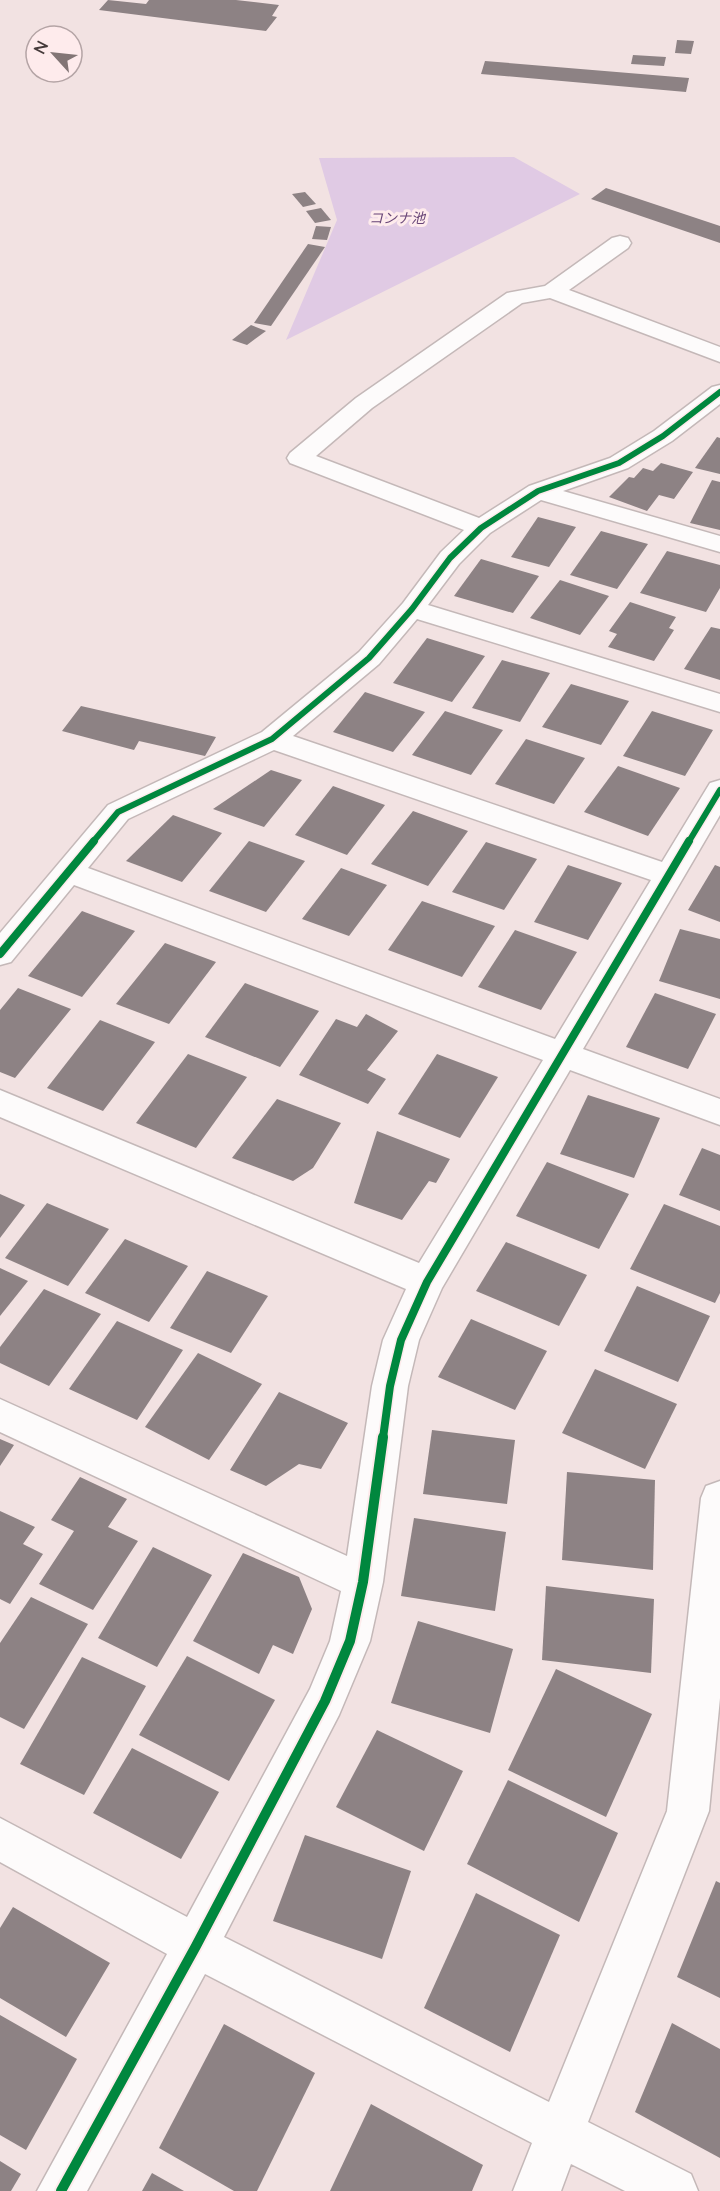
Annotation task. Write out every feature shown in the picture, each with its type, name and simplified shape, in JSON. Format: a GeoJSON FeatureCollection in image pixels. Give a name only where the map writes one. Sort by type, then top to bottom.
{"type":"FeatureCollection","features":[{"type":"Feature","properties":{"kind":"street"},"geometry":{"type":"LineString","coordinates":[[481,528],[299,458],[364,403],[515,298],[552,291],[620,243]]}},
{"type":"Feature","properties":{"kind":"street"},"geometry":{"type":"LineString","coordinates":[[552,291],[720,355]]}},
{"type":"Feature","properties":{"kind":"street"},"geometry":{"type":"LineString","coordinates":[[4,943],[118,812],[272,739],[369,658],[412,609],[450,558],[481,528],[538,491],[619,463],[663,436],[720,392]]}},
{"type":"Feature","properties":{"kind":"street"},"geometry":{"type":"LineString","coordinates":[[538,491],[720,544]]}},
{"type":"Feature","properties":{"kind":"street"},"geometry":{"type":"LineString","coordinates":[[412,609],[720,703]]}},
{"type":"Feature","properties":{"kind":"street"},"geometry":{"type":"LineString","coordinates":[[272,739],[669,875]]}},
{"type":"Feature","properties":{"kind":"street"},"geometry":{"type":"LineString","coordinates":[[61,2191],[196,1946],[325,1701],[350,1641],[363,1581],[390,1386],[401,1340],[427,1282],[564,1056],[720,790]]}},
{"type":"Feature","properties":{"kind":"street"},"geometry":{"type":"LineString","coordinates":[[68,872],[720,1112]]}},
{"type":"Feature","properties":{"kind":"street"},"geometry":{"type":"LineString","coordinates":[[0,1103],[427,1282]]}},
{"type":"Feature","properties":{"kind":"street"},"geometry":{"type":"LineString","coordinates":[[0,1415],[363,1581]]}},
{"type":"Feature","properties":{"kind":"street"},"geometry":{"type":"LineString","coordinates":[[537,2191],[688,1811],[720,1498]]}},
{"type":"Feature","properties":{"kind":"street"},"geometry":{"type":"LineString","coordinates":[[0,1839],[196,1946],[674,2191]]}},
{"type":"Feature","properties":{"kind":"water","name":"コンナ池"},"geometry":{"type":"Polygon","coordinates":[[[514,157],[580,194],[286,340],[337,220],[319,158],[514,157]]]}},
{"type":"Feature","properties":{"kind":"building"},"geometry":{"type":"Polygon","coordinates":[[[108,0],[146,4],[149,0],[236,0],[279,5],[272,16],[277,17],[266,31],[99,10],[108,0]]]}},
{"type":"Feature","properties":{"kind":"building"},"geometry":{"type":"Polygon","coordinates":[[[677,40],[694,41],[691,54],[675,53],[677,40]]]}},
{"type":"Feature","properties":{"kind":"building"},"geometry":{"type":"Polygon","coordinates":[[[633,55],[666,57],[664,66],[631,64],[633,55]]]}},
{"type":"Feature","properties":{"kind":"building"},"geometry":{"type":"Polygon","coordinates":[[[485,61],[689,78],[686,92],[481,74],[485,61]]]}},
{"type":"Feature","properties":{"kind":"building"},"geometry":{"type":"Polygon","coordinates":[[[606,188],[720,226],[720,243],[591,199],[606,188]]]}},
{"type":"Feature","properties":{"kind":"building"},"geometry":{"type":"Polygon","coordinates":[[[305,192],[316,204],[303,207],[292,194],[305,192]]]}},
{"type":"Feature","properties":{"kind":"building"},"geometry":{"type":"Polygon","coordinates":[[[321,208],[331,220],[315,223],[306,211],[321,208]]]}},
{"type":"Feature","properties":{"kind":"building"},"geometry":{"type":"Polygon","coordinates":[[[316,226],[331,227],[327,240],[312,239],[316,226]]]}},
{"type":"Feature","properties":{"kind":"building"},"geometry":{"type":"Polygon","coordinates":[[[308,244],[325,247],[271,326],[254,323],[308,244]]]}},
{"type":"Feature","properties":{"kind":"building"},"geometry":{"type":"Polygon","coordinates":[[[251,325],[266,331],[247,345],[232,340],[251,325]]]}},
{"type":"Feature","properties":{"kind":"building"},"geometry":{"type":"Polygon","coordinates":[[[717,437],[720,438],[720,474],[695,468],[717,437]]]}},
{"type":"Feature","properties":{"kind":"building"},"geometry":{"type":"Polygon","coordinates":[[[661,463],[693,472],[674,499],[659,495],[647,511],[609,497],[629,477],[634,478],[643,468],[653,471],[661,463]]]}},
{"type":"Feature","properties":{"kind":"building"},"geometry":{"type":"Polygon","coordinates":[[[712,480],[720,482],[720,530],[690,523],[712,480]]]}},
{"type":"Feature","properties":{"kind":"building"},"geometry":{"type":"Polygon","coordinates":[[[538,517],[576,527],[549,567],[511,557],[538,517]]]}},
{"type":"Feature","properties":{"kind":"building"},"geometry":{"type":"Polygon","coordinates":[[[601,531],[648,544],[617,589],[570,575],[601,531]]]}},
{"type":"Feature","properties":{"kind":"building"},"geometry":{"type":"Polygon","coordinates":[[[667,551],[720,565],[720,588],[706,612],[640,593],[667,551]]]}},
{"type":"Feature","properties":{"kind":"building"},"geometry":{"type":"Polygon","coordinates":[[[481,559],[539,576],[513,613],[454,596],[481,559]]]}},
{"type":"Feature","properties":{"kind":"building"},"geometry":{"type":"Polygon","coordinates":[[[560,580],[609,596],[580,635],[530,618],[560,580]]]}},
{"type":"Feature","properties":{"kind":"building"},"geometry":{"type":"Polygon","coordinates":[[[630,602],[676,617],[669,628],[674,630],[654,661],[608,647],[617,634],[609,631],[630,602]]]}},
{"type":"Feature","properties":{"kind":"building"},"geometry":{"type":"Polygon","coordinates":[[[711,627],[720,629],[720,680],[684,669],[711,627]]]}},
{"type":"Feature","properties":{"kind":"building"},"geometry":{"type":"Polygon","coordinates":[[[427,638],[485,656],[452,702],[393,683],[427,638]]]}},
{"type":"Feature","properties":{"kind":"building"},"geometry":{"type":"Polygon","coordinates":[[[502,660],[550,673],[520,722],[472,708],[502,660]]]}},
{"type":"Feature","properties":{"kind":"building"},"geometry":{"type":"Polygon","coordinates":[[[571,684],[629,701],[601,745],[542,727],[571,684]]]}},
{"type":"Feature","properties":{"kind":"building"},"geometry":{"type":"Polygon","coordinates":[[[365,692],[425,712],[393,752],[333,732],[365,692]]]}},
{"type":"Feature","properties":{"kind":"building"},"geometry":{"type":"Polygon","coordinates":[[[81,706],[216,737],[205,756],[139,741],[134,750],[62,731],[81,706]]]}},
{"type":"Feature","properties":{"kind":"building"},"geometry":{"type":"Polygon","coordinates":[[[445,711],[503,730],[471,775],[412,755],[445,711]]]}},
{"type":"Feature","properties":{"kind":"building"},"geometry":{"type":"Polygon","coordinates":[[[652,711],[713,730],[685,776],[623,756],[652,711]]]}},
{"type":"Feature","properties":{"kind":"building"},"geometry":{"type":"Polygon","coordinates":[[[526,739],[585,758],[554,804],[495,784],[526,739]]]}},
{"type":"Feature","properties":{"kind":"building"},"geometry":{"type":"Polygon","coordinates":[[[618,766],[680,788],[648,836],[584,812],[618,766]]]}},
{"type":"Feature","properties":{"kind":"building"},"geometry":{"type":"Polygon","coordinates":[[[271,770],[302,780],[264,827],[213,809],[271,770]]]}},
{"type":"Feature","properties":{"kind":"building"},"geometry":{"type":"Polygon","coordinates":[[[333,786],[385,805],[347,855],[295,835],[333,786]]]}},
{"type":"Feature","properties":{"kind":"building"},"geometry":{"type":"Polygon","coordinates":[[[413,811],[468,831],[428,886],[371,864],[413,811]]]}},
{"type":"Feature","properties":{"kind":"building"},"geometry":{"type":"Polygon","coordinates":[[[173,815],[222,833],[182,882],[126,861],[173,815]]]}},
{"type":"Feature","properties":{"kind":"building"},"geometry":{"type":"Polygon","coordinates":[[[249,841],[305,861],[266,912],[209,891],[249,841]]]}},
{"type":"Feature","properties":{"kind":"building"},"geometry":{"type":"Polygon","coordinates":[[[486,842],[537,859],[504,910],[452,892],[486,842]]]}},
{"type":"Feature","properties":{"kind":"building"},"geometry":{"type":"Polygon","coordinates":[[[568,865],[622,883],[588,940],[534,922],[568,865]]]}},
{"type":"Feature","properties":{"kind":"building"},"geometry":{"type":"Polygon","coordinates":[[[715,865],[720,867],[720,922],[688,910],[715,865]]]}},
{"type":"Feature","properties":{"kind":"building"},"geometry":{"type":"Polygon","coordinates":[[[341,868],[387,885],[349,936],[302,919],[341,868]]]}},
{"type":"Feature","properties":{"kind":"building"},"geometry":{"type":"Polygon","coordinates":[[[422,901],[495,926],[462,977],[388,950],[422,901]]]}},
{"type":"Feature","properties":{"kind":"building"},"geometry":{"type":"Polygon","coordinates":[[[82,911],[135,931],[82,997],[28,976],[82,911]]]}},
{"type":"Feature","properties":{"kind":"building"},"geometry":{"type":"Polygon","coordinates":[[[680,929],[720,939],[720,999],[659,981],[680,929]]]}},
{"type":"Feature","properties":{"kind":"building"},"geometry":{"type":"Polygon","coordinates":[[[515,930],[577,952],[541,1010],[478,987],[515,930]]]}},
{"type":"Feature","properties":{"kind":"building"},"geometry":{"type":"Polygon","coordinates":[[[165,943],[216,962],[169,1024],[116,1004],[165,943]]]}},
{"type":"Feature","properties":{"kind":"building"},"geometry":{"type":"Polygon","coordinates":[[[245,983],[319,1011],[280,1067],[205,1037],[245,983]]]}},
{"type":"Feature","properties":{"kind":"building"},"geometry":{"type":"Polygon","coordinates":[[[18,988],[71,1009],[15,1078],[0,1072],[0,1010],[18,988]]]}},
{"type":"Feature","properties":{"kind":"building"},"geometry":{"type":"Polygon","coordinates":[[[655,993],[716,1014],[688,1069],[626,1047],[655,993]]]}},
{"type":"Feature","properties":{"kind":"building"},"geometry":{"type":"Polygon","coordinates":[[[366,1014],[398,1031],[367,1070],[386,1079],[368,1104],[299,1075],[336,1019],[357,1027],[366,1014]]]}},
{"type":"Feature","properties":{"kind":"building"},"geometry":{"type":"Polygon","coordinates":[[[100,1020],[155,1042],[103,1111],[47,1088],[100,1020]]]}},
{"type":"Feature","properties":{"kind":"building"},"geometry":{"type":"Polygon","coordinates":[[[188,1054],[247,1077],[196,1148],[136,1123],[188,1054]]]}},
{"type":"Feature","properties":{"kind":"building"},"geometry":{"type":"Polygon","coordinates":[[[437,1054],[498,1077],[460,1138],[398,1114],[437,1054]]]}},
{"type":"Feature","properties":{"kind":"building"},"geometry":{"type":"Polygon","coordinates":[[[588,1095],[660,1118],[634,1178],[560,1154],[588,1095]]]}},
{"type":"Feature","properties":{"kind":"building"},"geometry":{"type":"Polygon","coordinates":[[[277,1099],[341,1123],[313,1168],[293,1181],[232,1158],[277,1099]]]}},
{"type":"Feature","properties":{"kind":"building"},"geometry":{"type":"Polygon","coordinates":[[[377,1131],[450,1159],[436,1183],[429,1181],[402,1220],[354,1203],[377,1131]]]}},
{"type":"Feature","properties":{"kind":"building"},"geometry":{"type":"Polygon","coordinates":[[[702,1148],[720,1155],[720,1211],[679,1195],[702,1148]]]}},
{"type":"Feature","properties":{"kind":"building"},"geometry":{"type":"Polygon","coordinates":[[[547,1162],[629,1194],[599,1249],[516,1216],[547,1162]]]}},
{"type":"Feature","properties":{"kind":"building"},"geometry":{"type":"Polygon","coordinates":[[[0,1194],[25,1205],[0,1238],[0,1194]]]}},
{"type":"Feature","properties":{"kind":"building"},"geometry":{"type":"Polygon","coordinates":[[[47,1203],[109,1229],[68,1286],[5,1258],[47,1203]]]}},
{"type":"Feature","properties":{"kind":"building"},"geometry":{"type":"Polygon","coordinates":[[[664,1204],[720,1226],[720,1293],[715,1303],[630,1269],[664,1204]]]}},
{"type":"Feature","properties":{"kind":"building"},"geometry":{"type":"Polygon","coordinates":[[[125,1239],[188,1266],[149,1322],[85,1293],[125,1239]]]}},
{"type":"Feature","properties":{"kind":"building"},"geometry":{"type":"Polygon","coordinates":[[[506,1242],[587,1275],[559,1326],[476,1291],[506,1242]]]}},
{"type":"Feature","properties":{"kind":"building"},"geometry":{"type":"Polygon","coordinates":[[[0,1268],[28,1281],[0,1316],[0,1268]]]}},
{"type":"Feature","properties":{"kind":"building"},"geometry":{"type":"Polygon","coordinates":[[[207,1271],[268,1296],[231,1353],[170,1328],[207,1271]]]}},
{"type":"Feature","properties":{"kind":"building"},"geometry":{"type":"Polygon","coordinates":[[[637,1286],[710,1316],[678,1382],[604,1351],[637,1286]]]}},
{"type":"Feature","properties":{"kind":"building"},"geometry":{"type":"Polygon","coordinates":[[[44,1289],[101,1314],[49,1386],[0,1363],[0,1347],[44,1289]]]}},
{"type":"Feature","properties":{"kind":"building"},"geometry":{"type":"Polygon","coordinates":[[[471,1319],[547,1351],[515,1410],[438,1377],[471,1319]]]}},
{"type":"Feature","properties":{"kind":"building"},"geometry":{"type":"Polygon","coordinates":[[[117,1321],[183,1350],[137,1420],[69,1389],[117,1321]]]}},
{"type":"Feature","properties":{"kind":"building"},"geometry":{"type":"Polygon","coordinates":[[[198,1353],[262,1384],[209,1460],[145,1427],[198,1353]]]}},
{"type":"Feature","properties":{"kind":"building"},"geometry":{"type":"Polygon","coordinates":[[[595,1369],[677,1404],[645,1469],[562,1433],[595,1369]]]}},
{"type":"Feature","properties":{"kind":"building"},"geometry":{"type":"Polygon","coordinates":[[[279,1392],[348,1423],[321,1469],[299,1464],[266,1486],[230,1470],[279,1392]]]}},
{"type":"Feature","properties":{"kind":"building"},"geometry":{"type":"Polygon","coordinates":[[[432,1430],[515,1440],[507,1504],[423,1494],[432,1430]]]}},
{"type":"Feature","properties":{"kind":"building"},"geometry":{"type":"Polygon","coordinates":[[[0,1439],[14,1445],[0,1466],[0,1439]]]}},
{"type":"Feature","properties":{"kind":"building"},"geometry":{"type":"Polygon","coordinates":[[[567,1472],[655,1480],[653,1570],[562,1560],[567,1472]]]}},
{"type":"Feature","properties":{"kind":"building"},"geometry":{"type":"Polygon","coordinates":[[[80,1477],[127,1499],[108,1527],[138,1541],[93,1610],[39,1584],[74,1531],[51,1520],[80,1477]]]}},
{"type":"Feature","properties":{"kind":"building"},"geometry":{"type":"Polygon","coordinates":[[[0,1511],[35,1527],[23,1544],[43,1554],[10,1604],[0,1599],[0,1511]]]}},
{"type":"Feature","properties":{"kind":"building"},"geometry":{"type":"Polygon","coordinates":[[[414,1518],[506,1532],[495,1611],[401,1596],[414,1518]]]}},
{"type":"Feature","properties":{"kind":"building"},"geometry":{"type":"Polygon","coordinates":[[[153,1547],[212,1575],[157,1667],[98,1638],[153,1547]]]}},
{"type":"Feature","properties":{"kind":"building"},"geometry":{"type":"Polygon","coordinates":[[[243,1553],[299,1577],[312,1609],[293,1654],[273,1645],[259,1674],[193,1641],[243,1553]]]}},
{"type":"Feature","properties":{"kind":"building"},"geometry":{"type":"Polygon","coordinates":[[[546,1586],[654,1599],[651,1673],[542,1660],[546,1586]]]}},
{"type":"Feature","properties":{"kind":"building"},"geometry":{"type":"Polygon","coordinates":[[[31,1597],[88,1624],[24,1729],[0,1717],[0,1643],[31,1597]]]}},
{"type":"Feature","properties":{"kind":"building"},"geometry":{"type":"Polygon","coordinates":[[[418,1621],[513,1649],[490,1733],[391,1703],[418,1621]]]}},
{"type":"Feature","properties":{"kind":"building"},"geometry":{"type":"Polygon","coordinates":[[[187,1656],[275,1700],[229,1781],[139,1735],[187,1656]]]}},
{"type":"Feature","properties":{"kind":"building"},"geometry":{"type":"Polygon","coordinates":[[[82,1657],[146,1686],[84,1795],[20,1764],[82,1657]]]}},
{"type":"Feature","properties":{"kind":"building"},"geometry":{"type":"Polygon","coordinates":[[[556,1669],[652,1714],[606,1817],[508,1770],[556,1669]]]}},
{"type":"Feature","properties":{"kind":"building"},"geometry":{"type":"Polygon","coordinates":[[[377,1730],[463,1771],[424,1851],[336,1807],[377,1730]]]}},
{"type":"Feature","properties":{"kind":"building"},"geometry":{"type":"Polygon","coordinates":[[[132,1748],[219,1792],[181,1859],[93,1813],[132,1748]]]}},
{"type":"Feature","properties":{"kind":"building"},"geometry":{"type":"Polygon","coordinates":[[[508,1780],[618,1833],[579,1922],[467,1864],[508,1780]]]}},
{"type":"Feature","properties":{"kind":"building"},"geometry":{"type":"Polygon","coordinates":[[[305,1835],[411,1871],[382,1959],[273,1921],[305,1835]]]}},
{"type":"Feature","properties":{"kind":"building"},"geometry":{"type":"Polygon","coordinates":[[[716,1881],[720,1883],[720,1998],[677,1977],[716,1881]]]}},
{"type":"Feature","properties":{"kind":"building"},"geometry":{"type":"Polygon","coordinates":[[[476,1893],[560,1935],[510,2052],[424,2008],[476,1893]]]}},
{"type":"Feature","properties":{"kind":"building"},"geometry":{"type":"Polygon","coordinates":[[[13,1907],[110,1963],[66,2037],[0,1998],[0,1928],[13,1907]]]}},
{"type":"Feature","properties":{"kind":"building"},"geometry":{"type":"Polygon","coordinates":[[[0,2015],[77,2059],[26,2150],[0,2135],[0,2015]]]}},
{"type":"Feature","properties":{"kind":"building"},"geometry":{"type":"Polygon","coordinates":[[[672,2023],[720,2049],[720,2158],[635,2112],[672,2023]]]}},
{"type":"Feature","properties":{"kind":"building"},"geometry":{"type":"Polygon","coordinates":[[[224,2024],[315,2073],[257,2191],[234,2191],[159,2148],[224,2024]]]}},
{"type":"Feature","properties":{"kind":"building"},"geometry":{"type":"Polygon","coordinates":[[[371,2104],[483,2165],[472,2191],[330,2191],[371,2104]]]}},
{"type":"Feature","properties":{"kind":"building"},"geometry":{"type":"Polygon","coordinates":[[[0,2161],[21,2174],[11,2191],[0,2191],[0,2161]]]}},
{"type":"Feature","properties":{"kind":"building"},"geometry":{"type":"Polygon","coordinates":[[[152,2173],[184,2191],[142,2191],[152,2173]]]}},
{"type":"Feature","properties":{"kind":"cycle path"},"geometry":{"type":"LineString","coordinates":[[0,954],[118,812],[272,739],[369,658],[412,609],[450,558],[481,528],[538,491],[619,463],[663,436],[720,392]]}},
{"type":"Feature","properties":{"kind":"cycle path"},"geometry":{"type":"LineString","coordinates":[[61,2191],[196,1946],[325,1701],[350,1641],[363,1582],[390,1386],[401,1340],[427,1282],[720,790]]}}]}
